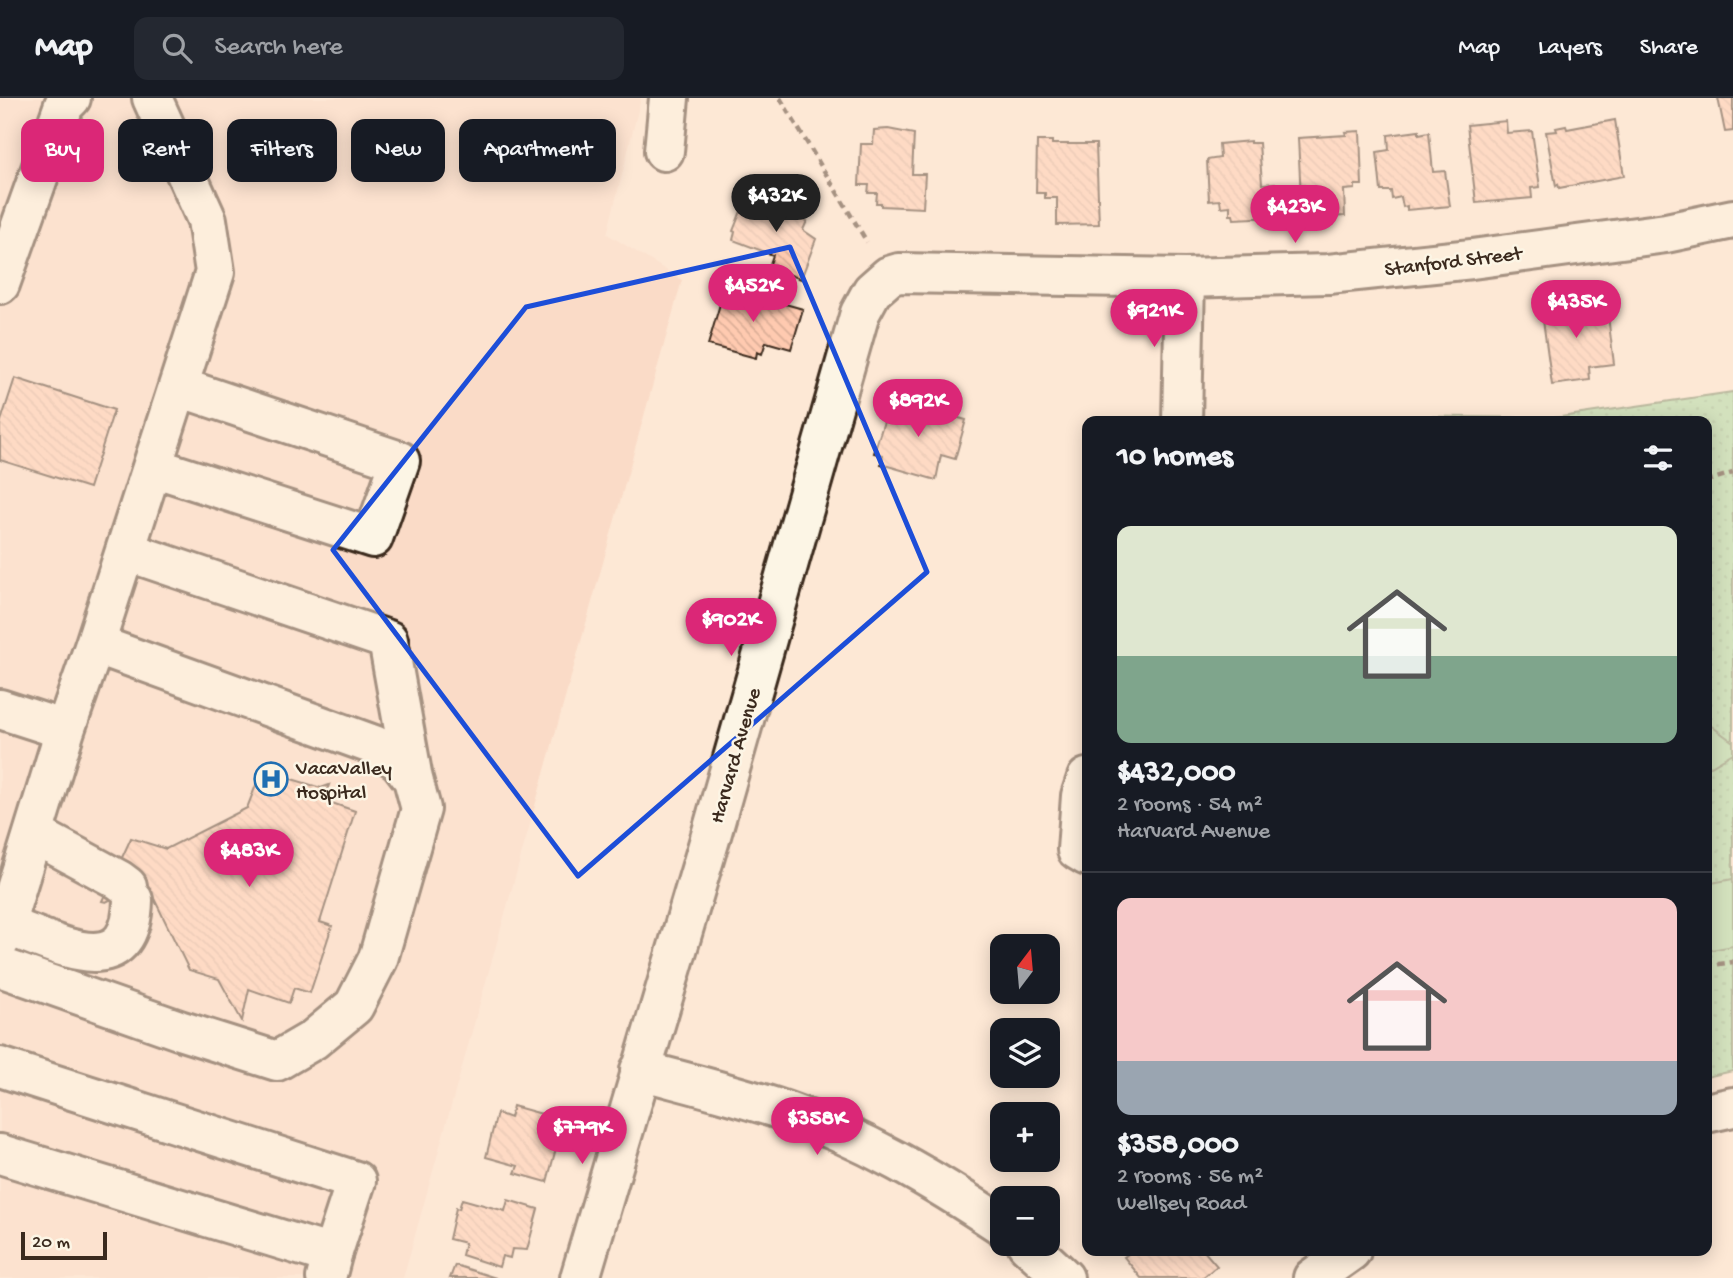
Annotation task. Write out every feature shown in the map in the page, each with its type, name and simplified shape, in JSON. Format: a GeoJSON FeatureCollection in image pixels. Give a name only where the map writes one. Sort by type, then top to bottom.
{"type":"FeatureCollection","features":[{"type":"Feature","properties":{"kind":"street"},"geometry":{"type":"LineString","coordinates":[[0,284],[64,105],[71,98]]}},
{"type":"Feature","properties":{"kind":"street"},"geometry":{"type":"LineString","coordinates":[[34,834],[119,880],[130,893],[129,927],[116,946],[107,951],[85,952],[3,933],[65,730],[126,551],[215,272],[207,220],[152,98]]}},
{"type":"Feature","properties":{"kind":"street"},"geometry":{"type":"LineString","coordinates":[[664,151],[669,98]]}},
{"type":"Feature","properties":{"kind":"street","name":"Stanford Street"},"geometry":{"type":"LineString","coordinates":[[881,283],[889,276],[911,272],[979,276],[1185,278],[1328,274],[1666,233],[1733,219]]}},
{"type":"Feature","properties":{"kind":"street"},"geometry":{"type":"LineString","coordinates":[[1182,416],[1185,278]]}},
{"type":"Feature","properties":{"kind":"street","name":"Harvard Avenue"},"geometry":{"type":"LineString","coordinates":[[580,1278],[716,818],[860,313],[865,301],[881,283]]}},
{"type":"Feature","properties":{"kind":"street"},"geometry":{"type":"LineString","coordinates":[[153,467],[373,538],[400,461],[178,387]]}},
{"type":"Feature","properties":{"kind":"street"},"geometry":{"type":"LineString","coordinates":[[0,967],[179,1030],[277,1061],[313,1040],[354,1006],[378,959],[421,809],[413,779],[388,639],[126,551]]}},
{"type":"Feature","properties":{"kind":"street"},"geometry":{"type":"LineString","coordinates":[[95,645],[374,745],[399,761],[413,779]]}},
{"type":"Feature","properties":{"kind":"street"},"geometry":{"type":"LineString","coordinates":[[0,709],[65,730]]}},
{"type":"Feature","properties":{"kind":"street"},"geometry":{"type":"LineString","coordinates":[[1082,793],[1077,850],[1082,853]]}},
{"type":"Feature","properties":{"kind":"street"},"geometry":{"type":"LineString","coordinates":[[0,1067],[356,1181],[329,1267],[0,1154]]}},
{"type":"Feature","properties":{"kind":"street"},"geometry":{"type":"LineString","coordinates":[[640,1070],[785,1111],[845,1136],[893,1159],[990,1217]]}},
{"type":"Feature","properties":{"kind":"street"},"geometry":{"type":"LineString","coordinates":[[1712,1112],[1733,1107]]}},
{"type":"Feature","properties":{"kind":"street"},"geometry":{"type":"LineString","coordinates":[[1040,1256],[1064,1278]]}},
{"type":"Feature","properties":{"kind":"street"},"geometry":{"type":"LineString","coordinates":[[1313,1278],[1344,1256]]}},
{"type":"Feature","properties":{"kind":"path"},"geometry":{"type":"LineString","coordinates":[[780,98],[867,242]]}},
{"type":"Feature","properties":{"kind":"path"},"geometry":{"type":"LineString","coordinates":[[1712,479],[1733,473]]}},
{"type":"Feature","properties":{"kind":"path"},"geometry":{"type":"LineString","coordinates":[[1712,965],[1733,962]]}},
{"type":"Feature","properties":{"kind":"highlighted area"},"geometry":{"type":"Polygon","coordinates":[[[790,247],[927,572],[578,876],[333,550],[526,307],[790,247]]]}},
{"type":"Feature","properties":{"kind":"shaded area","name":"VacaValley Hospital"},"geometry":{"type":"Polygon","coordinates":[[[0,98],[641,98],[607,234],[682,280],[403,1278],[0,1278],[0,98]]]}},
{"type":"Feature","properties":{"kind":"green space"},"geometry":{"type":"Polygon","coordinates":[[[1733,392],[1733,1071],[1712,1076],[1712,416],[1568,416],[1733,392]]]}},
{"type":"Feature","properties":{"kind":"green space"},"geometry":{"type":"Polygon","coordinates":[[[1712,726],[1733,742],[1733,753],[1712,765],[1712,726]]]}},
{"type":"Feature","properties":{"kind":"green space"},"geometry":{"type":"Polygon","coordinates":[[[1733,879],[1733,946],[1712,950],[1712,883],[1733,879]]]}},
{"type":"Feature","properties":{"kind":"building"},"geometry":{"type":"Polygon","coordinates":[[[1718,98],[1733,98],[1733,131],[1725,132],[1718,98]]]}},
{"type":"Feature","properties":{"kind":"building"},"geometry":{"type":"Polygon","coordinates":[[[1615,120],[1624,176],[1559,188],[1558,184],[1556,186],[1546,132],[1557,131],[1556,128],[1566,126],[1567,129],[1615,120]]]}},
{"type":"Feature","properties":{"kind":"building"},"geometry":{"type":"Polygon","coordinates":[[[1506,121],[1507,133],[1532,131],[1540,187],[1531,188],[1532,198],[1476,203],[1467,125],[1506,121]]]}},
{"type":"Feature","properties":{"kind":"building"},"geometry":{"type":"Polygon","coordinates":[[[888,129],[914,134],[912,174],[925,174],[923,208],[881,206],[881,203],[876,203],[877,193],[868,193],[869,185],[859,185],[861,144],[873,144],[874,130],[888,129]]]}},
{"type":"Feature","properties":{"kind":"building"},"geometry":{"type":"Polygon","coordinates":[[[1360,131],[1362,185],[1344,190],[1345,216],[1302,219],[1298,138],[1346,135],[1345,132],[1360,131]]]}},
{"type":"Feature","properties":{"kind":"building"},"geometry":{"type":"Polygon","coordinates":[[[1419,131],[1419,134],[1429,132],[1433,172],[1445,171],[1450,206],[1407,210],[1407,206],[1403,207],[1401,197],[1392,199],[1391,191],[1381,191],[1377,152],[1389,150],[1388,135],[1419,131]]]}},
{"type":"Feature","properties":{"kind":"building"},"geometry":{"type":"Polygon","coordinates":[[[1037,141],[1052,141],[1052,144],[1096,144],[1099,224],[1057,225],[1057,198],[1045,198],[1045,193],[1036,193],[1037,141]]]}},
{"type":"Feature","properties":{"kind":"building"},"geometry":{"type":"Polygon","coordinates":[[[1250,141],[1259,143],[1262,184],[1275,183],[1276,217],[1234,219],[1233,215],[1230,215],[1230,206],[1221,207],[1220,200],[1209,201],[1207,160],[1220,158],[1219,144],[1250,141]]]}},
{"type":"Feature","properties":{"kind":"building"},"geometry":{"type":"Polygon","coordinates":[[[766,195],[804,210],[801,219],[807,221],[803,230],[816,239],[801,279],[769,267],[773,255],[733,240],[733,231],[745,201],[762,208],[766,195]]]}},
{"type":"Feature","properties":{"kind":"building"},"geometry":{"type":"Polygon","coordinates":[[[725,287],[803,309],[791,349],[766,342],[762,354],[757,352],[756,358],[708,345],[725,287]]]}},
{"type":"Feature","properties":{"kind":"building"},"geometry":{"type":"Polygon","coordinates":[[[1597,298],[1598,309],[1607,308],[1614,364],[1589,367],[1590,380],[1552,385],[1541,306],[1597,298]]]}},
{"type":"Feature","properties":{"kind":"building"},"geometry":{"type":"Polygon","coordinates":[[[15,378],[114,410],[89,488],[0,460],[0,424],[15,378]]]}},
{"type":"Feature","properties":{"kind":"building"},"geometry":{"type":"Polygon","coordinates":[[[891,399],[966,420],[955,459],[941,455],[936,480],[881,464],[883,455],[874,453],[891,399]]]}},
{"type":"Feature","properties":{"kind":"building"},"geometry":{"type":"Polygon","coordinates":[[[262,770],[321,788],[329,785],[324,797],[326,801],[355,811],[320,922],[332,926],[310,993],[294,988],[289,1003],[249,989],[242,1021],[219,979],[189,970],[146,882],[106,902],[102,901],[131,838],[166,849],[247,808],[262,770]]]}},
{"type":"Feature","properties":{"kind":"building"},"geometry":{"type":"Polygon","coordinates":[[[513,1106],[549,1116],[545,1127],[554,1129],[552,1137],[558,1141],[547,1182],[515,1173],[518,1166],[486,1157],[497,1113],[510,1118],[513,1106]]]}},
{"type":"Feature","properties":{"kind":"building"},"geometry":{"type":"Polygon","coordinates":[[[462,1199],[505,1211],[508,1200],[538,1209],[527,1250],[512,1249],[510,1258],[502,1256],[499,1267],[462,1255],[465,1243],[449,1239],[456,1208],[459,1209],[462,1199]]]}},
{"type":"Feature","properties":{"kind":"building"},"geometry":{"type":"Polygon","coordinates":[[[1208,1256],[1217,1266],[1202,1278],[1141,1278],[1124,1257],[1208,1256]]]}},
{"type":"Feature","properties":{"kind":"building"},"geometry":{"type":"Polygon","coordinates":[[[455,1265],[496,1278],[450,1278],[455,1265]]]}},
{"type":"Feature","properties":{"kind":"place","name":"VacaValley Hospital"},"geometry":{"type":"Point","coordinates":[271,779]}}]}
